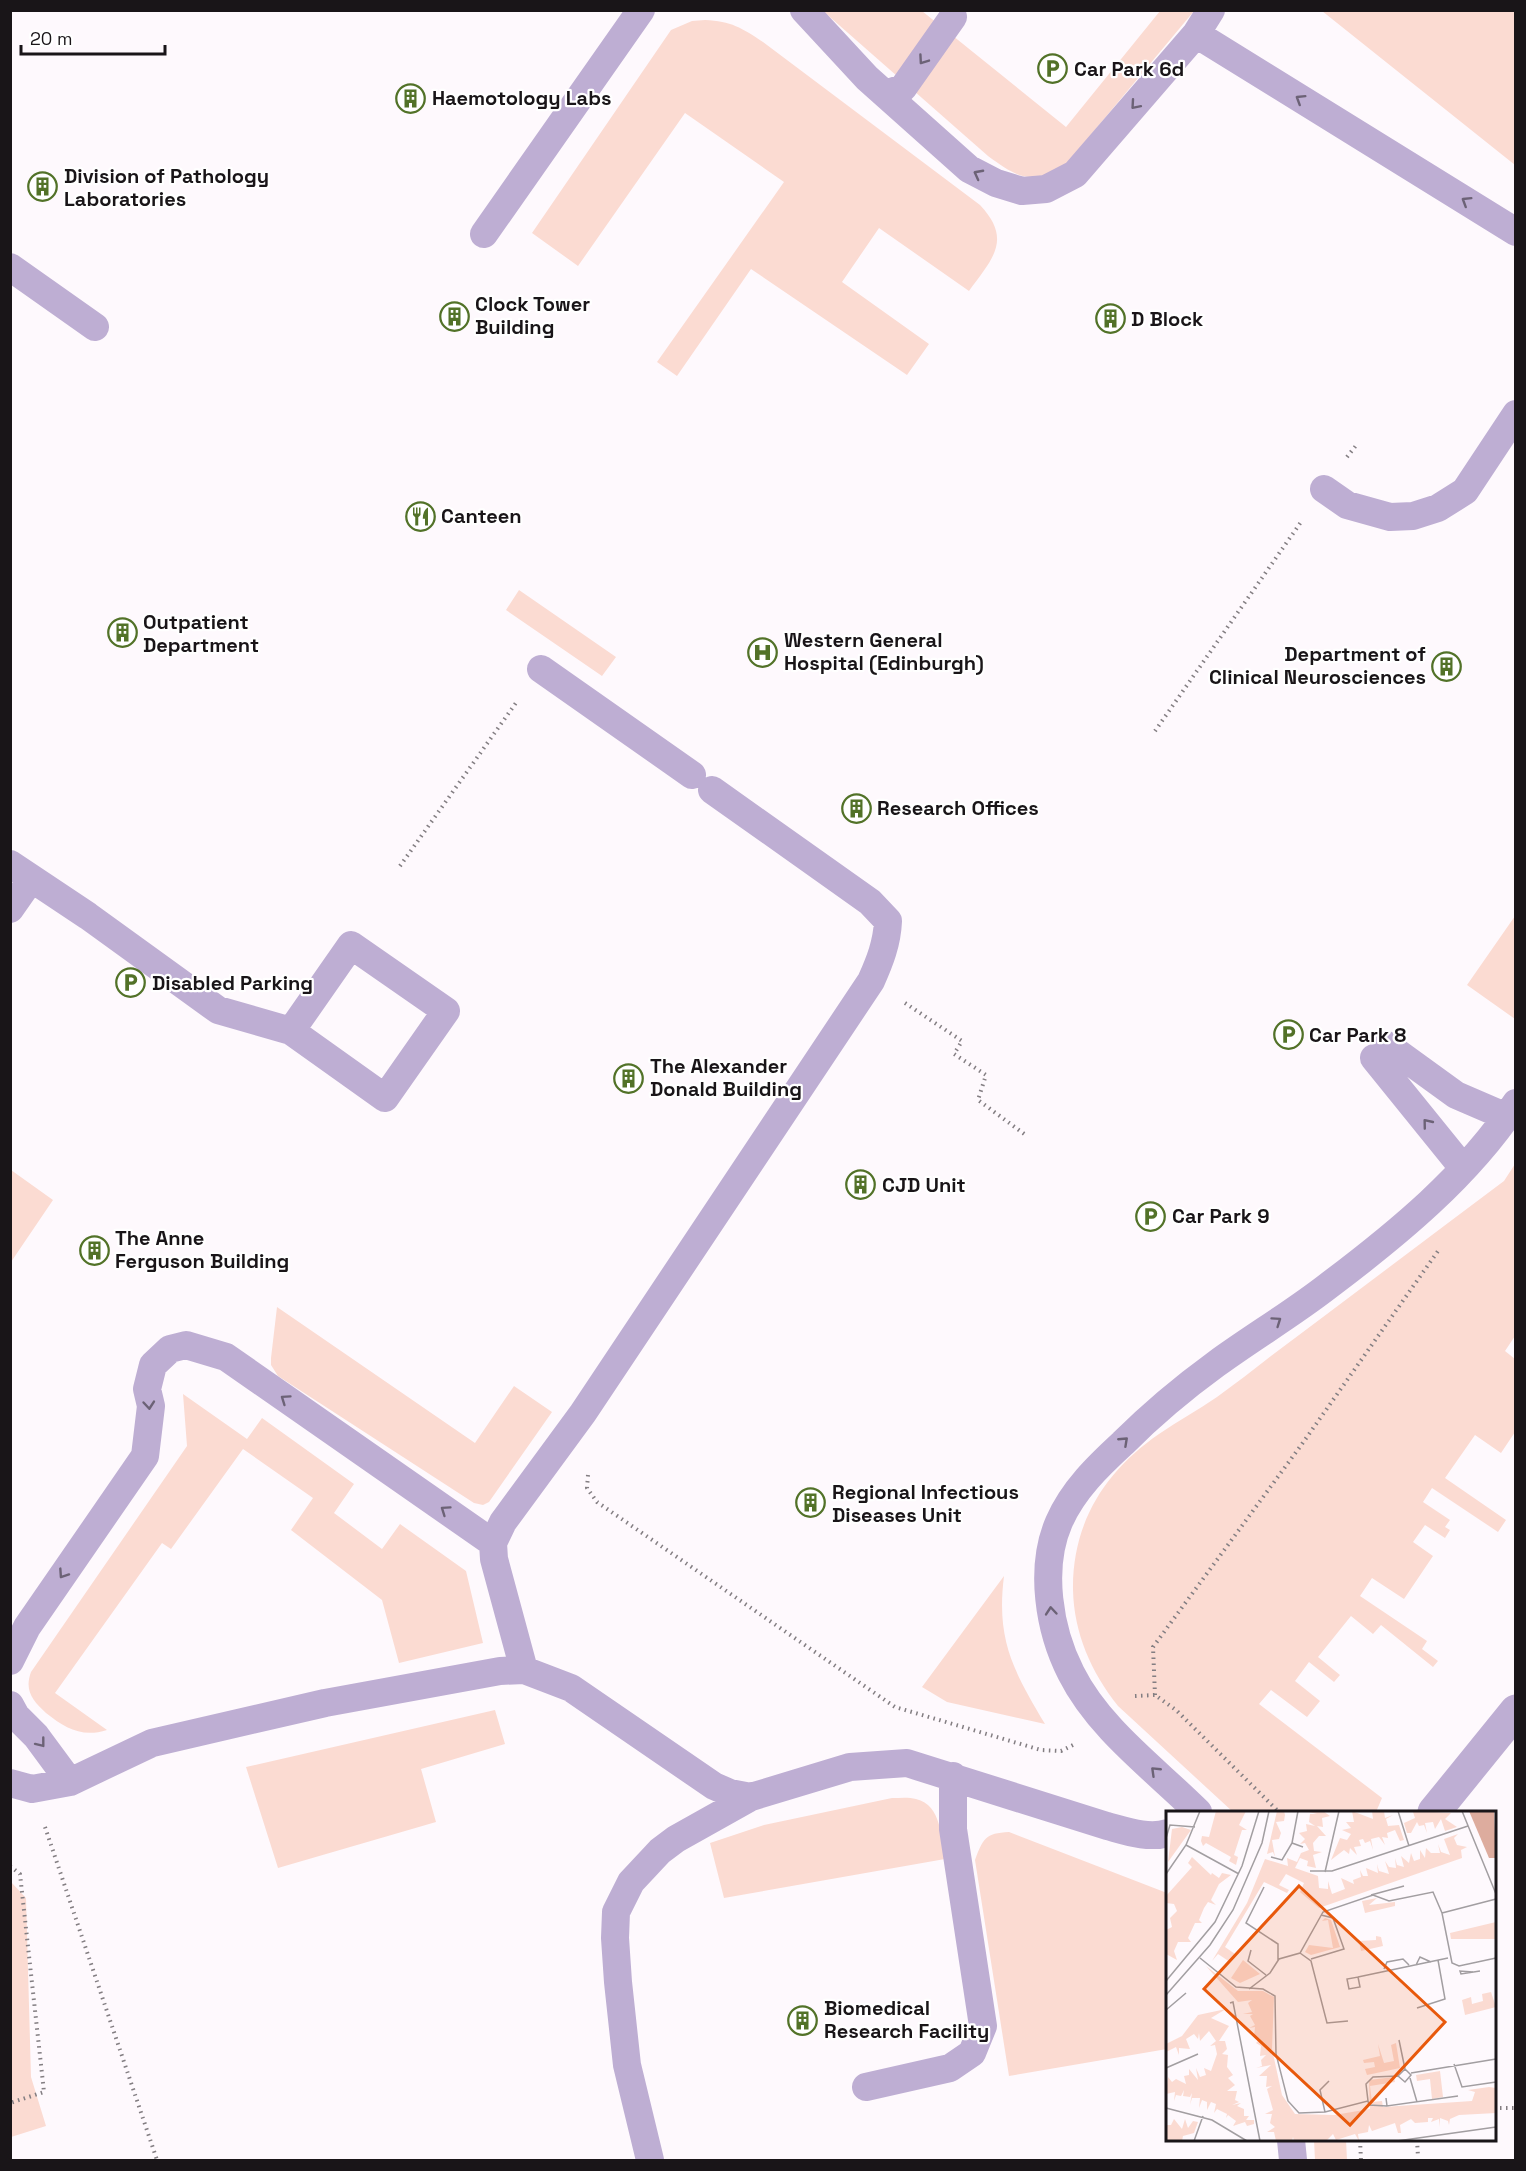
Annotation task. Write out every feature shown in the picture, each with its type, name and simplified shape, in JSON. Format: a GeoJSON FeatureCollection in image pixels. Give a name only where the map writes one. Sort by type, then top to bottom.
{"type":"FeatureCollection","features":[{"type":"Feature","properties":{"kind":"street"},"geometry":{"type":"LineString","coordinates":[[1435,1811],[1515,1711]]}},
{"type":"Feature","properties":{"kind":"lane"},"geometry":{"type":"LineString","coordinates":[[484,234],[642,10]]}},
{"type":"Feature","properties":{"kind":"lane"},"geometry":{"type":"LineString","coordinates":[[804,10],[867,78],[969,169],[996,183],[1022,191],[1046,189],[1075,174],[1196,34],[1211,10]]}},
{"type":"Feature","properties":{"kind":"lane"},"geometry":{"type":"LineString","coordinates":[[885,94],[903,88],[953,17]]}},
{"type":"Feature","properties":{"kind":"lane"},"geometry":{"type":"LineString","coordinates":[[1196,34],[1515,232]]}},
{"type":"Feature","properties":{"kind":"lane"},"geometry":{"type":"LineString","coordinates":[[10,267],[95,327]]}},
{"type":"Feature","properties":{"kind":"lane"},"geometry":{"type":"LineString","coordinates":[[1324,489],[1347,505],[1390,517],[1413,516],[1438,508],[1465,491],[1515,414]]}},
{"type":"Feature","properties":{"kind":"lane"},"geometry":{"type":"LineString","coordinates":[[524,1670],[494,1559],[494,1543],[503,1522],[582,1413],[871,981],[882,958],[888,921],[870,902],[541,669]]}},
{"type":"Feature","properties":{"kind":"lane"},"geometry":{"type":"LineString","coordinates":[[10,909],[21,871],[88,916],[218,1010],[291,1031],[385,1098],[446,1011],[351,945],[291,1031]]}},
{"type":"Feature","properties":{"kind":"lane"},"geometry":{"type":"LineString","coordinates":[[1196,1811],[1103,1719],[1086,1699],[1071,1673],[1056,1638],[1050,1616],[1051,1550],[1059,1522],[1075,1495],[1095,1469],[1159,1408],[1216,1364],[1328,1286],[1425,1207],[1463,1168],[1511,1110],[1456,1095],[1381,1052],[1463,1168]]}},
{"type":"Feature","properties":{"kind":"lane"},"geometry":{"type":"LineString","coordinates":[[10,1661],[27,1627],[145,1456],[151,1406],[147,1389],[153,1365],[170,1349],[186,1345],[226,1357],[494,1543]]}},
{"type":"Feature","properties":{"kind":"lane"},"geometry":{"type":"LineString","coordinates":[[21,1786],[70,1782],[152,1743],[325,1703],[500,1671],[524,1670],[571,1688],[714,1786],[730,1793],[751,1797]]}},
{"type":"Feature","properties":{"kind":"lane"},"geometry":{"type":"LineString","coordinates":[[10,1705],[16,1716],[36,1736],[70,1782]]}},
{"type":"Feature","properties":{"kind":"lane"},"geometry":{"type":"LineString","coordinates":[[650,2160],[627,2065],[618,1982],[616,1912],[631,1882],[660,1851],[676,1839],[751,1797],[850,1767],[908,1763],[1107,1826],[1137,1833],[1166,1833]]}},
{"type":"Feature","properties":{"kind":"lane"},"geometry":{"type":"LineString","coordinates":[[866,2086],[950,2068],[972,2053],[983,2026],[953,1829],[953,1776]]}},
{"type":"Feature","properties":{"kind":"lane"},"geometry":{"type":"LineString","coordinates":[[1291,2141],[1293,2160]]}},
{"type":"Feature","properties":{"kind":"path"},"geometry":{"type":"LineString","coordinates":[[1155,730],[1358,443]]}},
{"type":"Feature","properties":{"kind":"path"},"geometry":{"type":"LineString","coordinates":[[400,866],[541,669]]}},
{"type":"Feature","properties":{"kind":"path"},"geometry":{"type":"LineString","coordinates":[[910,1006],[962,1041],[954,1054],[986,1075],[978,1100],[1027,1136]]}},
{"type":"Feature","properties":{"kind":"path"},"geometry":{"type":"LineString","coordinates":[[1155,1695],[1153,1647],[1309,1434],[1444,1242]]}},
{"type":"Feature","properties":{"kind":"path"},"geometry":{"type":"LineString","coordinates":[[588,1472],[587,1488],[597,1502],[895,1707],[1041,1750],[1061,1751],[1078,1742],[1129,1697],[1155,1695],[1176,1710],[1278,1811]]}},
{"type":"Feature","properties":{"kind":"path"},"geometry":{"type":"LineString","coordinates":[[21,1786],[158,2160]]}},
{"type":"Feature","properties":{"kind":"path"},"geometry":{"type":"LineString","coordinates":[[10,1866],[20,1874],[44,2092],[10,2103]]}},
{"type":"Feature","properties":{"kind":"path"},"geometry":{"type":"LineString","coordinates":[[1496,2108],[1515,2108]]}},
{"type":"Feature","properties":{"kind":"path"},"geometry":{"type":"LineString","coordinates":[[1360,2141],[1361,2160]]}},
{"type":"Feature","properties":{"kind":"path"},"geometry":{"type":"LineString","coordinates":[[1417,2141],[1419,2157]]}},
{"type":"Feature","properties":{"kind":"shaded area"},"geometry":{"type":"Polygon","coordinates":[[[823,11],[922,11],[1066,127],[1160,11],[1194,11],[1064,167],[1052,173],[1032,177],[1007,169],[988,156],[823,11]]]}},
{"type":"Feature","properties":{"kind":"shaded area"},"geometry":{"type":"Polygon","coordinates":[[[1322,11],[1515,11],[1515,165],[1322,11]]]}},
{"type":"Feature","properties":{"kind":"shaded area"},"geometry":{"type":"Polygon","coordinates":[[[705,20],[736,26],[763,42],[980,205],[990,217],[997,239],[996,249],[969,291],[879,228],[842,282],[929,344],[907,375],[751,269],[677,376],[657,362],[784,182],[685,113],[578,266],[532,233],[671,30],[692,21],[705,20]]]}},
{"type":"Feature","properties":{"kind":"shaded area"},"geometry":{"type":"Polygon","coordinates":[[[519,590],[616,657],[602,676],[506,610],[519,590]]]}},
{"type":"Feature","properties":{"kind":"shaded area"},"geometry":{"type":"Polygon","coordinates":[[[1515,916],[1515,1019],[1467,985],[1515,916]]]}},
{"type":"Feature","properties":{"kind":"shaded area"},"geometry":{"type":"Polygon","coordinates":[[[1515,1164],[1515,1336],[1505,1351],[1515,1359],[1515,1432],[1501,1453],[1475,1435],[1445,1478],[1506,1520],[1498,1532],[1432,1488],[1423,1502],[1450,1520],[1445,1527],[1450,1530],[1445,1538],[1425,1525],[1413,1542],[1433,1556],[1404,1599],[1372,1578],[1360,1596],[1427,1641],[1422,1649],[1438,1661],[1433,1667],[1381,1625],[1373,1634],[1351,1616],[1318,1657],[1340,1675],[1334,1682],[1309,1662],[1295,1681],[1320,1701],[1307,1717],[1271,1690],[1259,1704],[1382,1798],[1376,1811],[1232,1811],[1118,1706],[1092,1666],[1077,1621],[1073,1590],[1078,1543],[1086,1521],[1095,1501],[1108,1482],[1140,1449],[1224,1392],[1504,1181],[1515,1164]]]}},
{"type":"Feature","properties":{"kind":"shaded area"},"geometry":{"type":"Polygon","coordinates":[[[11,1170],[53,1200],[11,1262],[11,1170]]]}},
{"type":"Feature","properties":{"kind":"shaded area"},"geometry":{"type":"Polygon","coordinates":[[[277,1307],[475,1443],[514,1386],[552,1412],[489,1502],[483,1505],[474,1503],[278,1376],[271,1365],[277,1307]]]}},
{"type":"Feature","properties":{"kind":"shaded area"},"geometry":{"type":"Polygon","coordinates":[[[183,1394],[247,1439],[262,1418],[354,1484],[334,1513],[382,1549],[400,1524],[466,1571],[483,1643],[399,1663],[382,1600],[291,1530],[313,1498],[243,1449],[171,1549],[162,1543],[55,1693],[107,1730],[90,1733],[74,1730],[46,1713],[37,1704],[29,1690],[31,1672],[187,1446],[183,1394]]]}},
{"type":"Feature","properties":{"kind":"shaded area"},"geometry":{"type":"Polygon","coordinates":[[[1004,1576],[1002,1599],[1005,1637],[1016,1670],[1045,1724],[947,1702],[922,1687],[1004,1576]]]}},
{"type":"Feature","properties":{"kind":"shaded area"},"geometry":{"type":"Polygon","coordinates":[[[495,1710],[505,1744],[421,1769],[436,1822],[278,1868],[246,1767],[495,1710]]]}},
{"type":"Feature","properties":{"kind":"shaded area"},"geometry":{"type":"Polygon","coordinates":[[[892,1798],[916,1799],[925,1802],[931,1808],[939,1824],[945,1859],[724,1898],[710,1843],[764,1825],[892,1798]]]}},
{"type":"Feature","properties":{"kind":"shaded area"},"geometry":{"type":"Polygon","coordinates":[[[1009,1832],[1166,1893],[1166,2049],[1009,2076],[975,1860],[986,1838],[1009,1832]]]}},
{"type":"Feature","properties":{"kind":"shaded area"},"geometry":{"type":"Polygon","coordinates":[[[11,1882],[26,1898],[31,2077],[46,2126],[11,2137],[11,1882]]]}},
{"type":"Feature","properties":{"kind":"shaded area"},"geometry":{"type":"Polygon","coordinates":[[[1314,2141],[1346,2141],[1347,2160],[1315,2160],[1314,2141]]]}},
{"type":"Feature","properties":{"kind":"place","name":"Car Park 6d"},"geometry":{"type":"Point","coordinates":[1053,69]}},
{"type":"Feature","properties":{"kind":"place","name":"Haemotology Labs"},"geometry":{"type":"Point","coordinates":[411,98]}},
{"type":"Feature","properties":{"kind":"place","name":"Division of Pathology Laboratories"},"geometry":{"type":"Point","coordinates":[43,187]}},
{"type":"Feature","properties":{"kind":"place","name":"Clock Tower Building"},"geometry":{"type":"Point","coordinates":[454,316]}},
{"type":"Feature","properties":{"kind":"place","name":"D Block"},"geometry":{"type":"Point","coordinates":[1110,319]}},
{"type":"Feature","properties":{"kind":"place","name":"Canteen"},"geometry":{"type":"Point","coordinates":[420,516]}},
{"type":"Feature","properties":{"kind":"place","name":"Outpatient Department"},"geometry":{"type":"Point","coordinates":[122,633]}},
{"type":"Feature","properties":{"kind":"place","name":"Western General Hospital (Edinburgh)"},"geometry":{"type":"Point","coordinates":[763,652]}},
{"type":"Feature","properties":{"kind":"place","name":"Department of Clinical Neurosciences"},"geometry":{"type":"Point","coordinates":[1447,666]}},
{"type":"Feature","properties":{"kind":"place","name":"Research Offices"},"geometry":{"type":"Point","coordinates":[856,808]}},
{"type":"Feature","properties":{"kind":"place","name":"Disabled Parking"},"geometry":{"type":"Point","coordinates":[131,983]}},
{"type":"Feature","properties":{"kind":"place","name":"Car Park 8"},"geometry":{"type":"Point","coordinates":[1288,1035]}},
{"type":"Feature","properties":{"kind":"place","name":"The Alexander Donald Building"},"geometry":{"type":"Point","coordinates":[629,1078]}},
{"type":"Feature","properties":{"kind":"place","name":"CJD Unit"},"geometry":{"type":"Point","coordinates":[861,1185]}},
{"type":"Feature","properties":{"kind":"place","name":"Car Park 9"},"geometry":{"type":"Point","coordinates":[1151,1216]}},
{"type":"Feature","properties":{"kind":"place","name":"The Anne Ferguson Building"},"geometry":{"type":"Point","coordinates":[94,1250]}},
{"type":"Feature","properties":{"kind":"place","name":"Regional Infectious Diseases Unit"},"geometry":{"type":"Point","coordinates":[811,1503]}},
{"type":"Feature","properties":{"kind":"place","name":"Biomedical Research Facility"},"geometry":{"type":"Point","coordinates":[803,2020]}}]}
